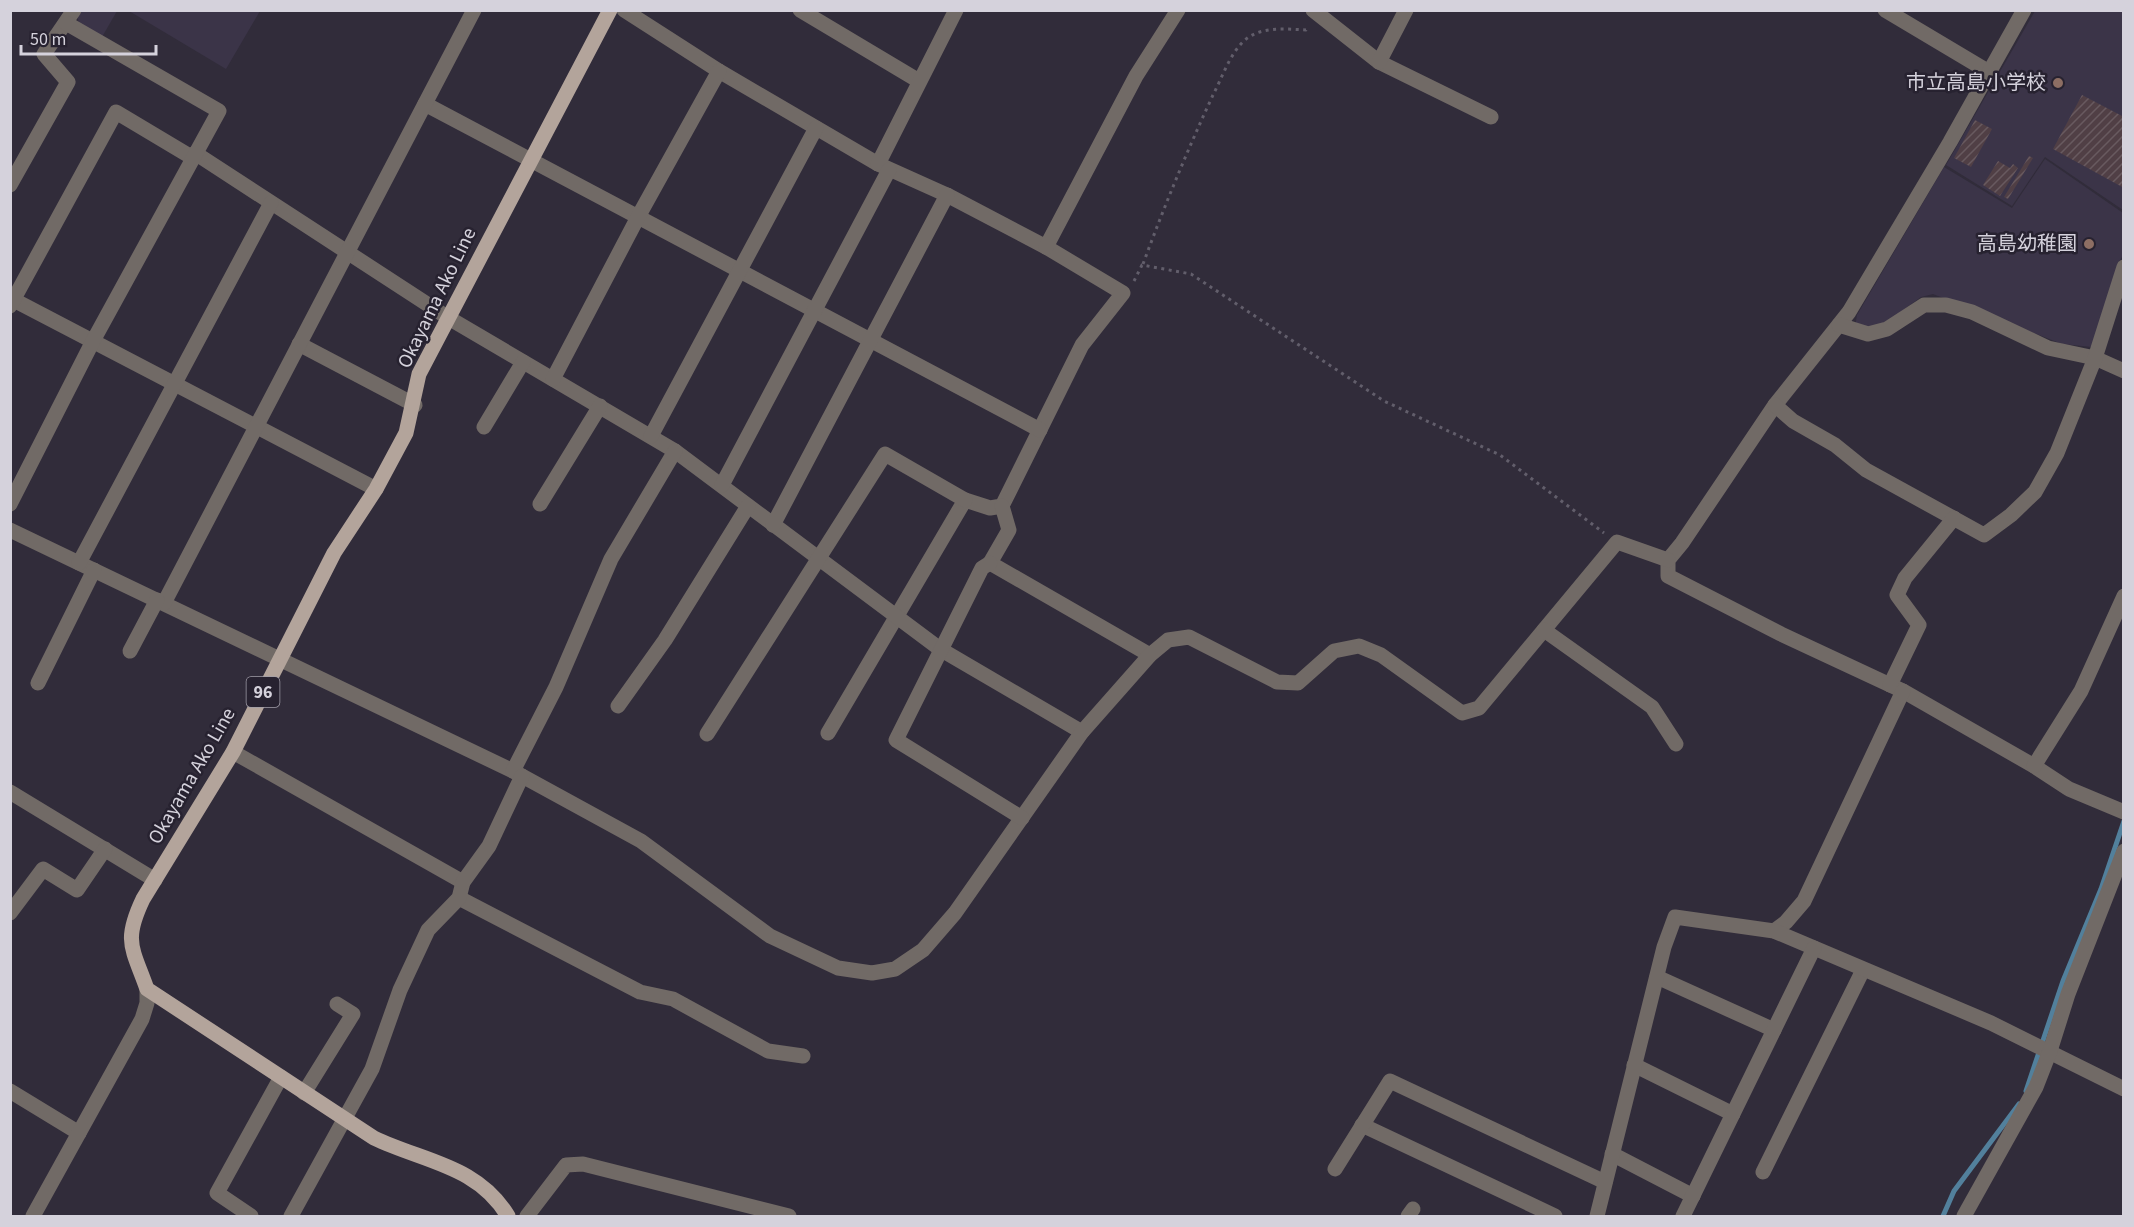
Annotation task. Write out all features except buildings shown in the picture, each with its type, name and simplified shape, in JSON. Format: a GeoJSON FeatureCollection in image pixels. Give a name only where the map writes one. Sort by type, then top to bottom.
{"type":"FeatureCollection","features":[{"type":"Feature","properties":{"kind":"main road","name":"Okayama Ako Line"},"geometry":{"type":"LineString","coordinates":[[147,989],[132,953],[131,924],[155,880],[233,752],[334,554],[376,489],[406,433],[415,405],[419,374],[610,10]]}},
{"type":"Feature","properties":{"kind":"main road"},"geometry":{"type":"LineString","coordinates":[[147,989],[343,1118],[405,1153],[456,1168],[489,1190],[508,1216]]}},
{"type":"Feature","properties":{"kind":"street"},"geometry":{"type":"LineString","coordinates":[[130,651],[160,602],[256,426],[474,10]]}},
{"type":"Feature","properties":{"kind":"street"},"geometry":{"type":"LineString","coordinates":[[624,10],[719,71],[884,167],[947,195],[1046,247],[1123,293],[1082,345],[1002,506],[1009,530],[990,563],[982,568],[896,740],[1022,818]]}},
{"type":"Feature","properties":{"kind":"street"},"geometry":{"type":"LineString","coordinates":[[800,10],[919,81]]}},
{"type":"Feature","properties":{"kind":"street"},"geometry":{"type":"LineString","coordinates":[[722,485],[813,311],[884,167],[919,81],[956,10]]}},
{"type":"Feature","properties":{"kind":"street"},"geometry":{"type":"LineString","coordinates":[[1046,247],[1136,76],[1178,10]]}},
{"type":"Feature","properties":{"kind":"street"},"geometry":{"type":"LineString","coordinates":[[1313,10],[1379,62],[1491,117]]}},
{"type":"Feature","properties":{"kind":"street"},"geometry":{"type":"LineString","coordinates":[[1379,62],[1406,10]]}},
{"type":"Feature","properties":{"kind":"street"},"geometry":{"type":"LineString","coordinates":[[1885,10],[1989,72]]}},
{"type":"Feature","properties":{"kind":"street"},"geometry":{"type":"LineString","coordinates":[[2024,10],[1950,142],[1839,325],[1775,405],[1682,543],[1668,560],[1668,576],[1781,634],[1896,688],[2034,766],[2069,789],[2122,811]]}},
{"type":"Feature","properties":{"kind":"street"},"geometry":{"type":"LineString","coordinates":[[10,185],[68,82],[44,54],[70,17],[219,111],[93,341],[10,504]]}},
{"type":"Feature","properties":{"kind":"street"},"geometry":{"type":"LineString","coordinates":[[553,379],[638,217],[719,71]]}},
{"type":"Feature","properties":{"kind":"street"},"geometry":{"type":"LineString","coordinates":[[425,104],[1040,430]]}},
{"type":"Feature","properties":{"kind":"street"},"geometry":{"type":"LineString","coordinates":[[376,489],[12,301],[116,112],[271,203],[447,317],[675,451],[940,649],[1082,732]]}},
{"type":"Feature","properties":{"kind":"street"},"geometry":{"type":"LineString","coordinates":[[651,436],[737,270],[816,128]]}},
{"type":"Feature","properties":{"kind":"street"},"geometry":{"type":"LineString","coordinates":[[772,525],[947,195]]}},
{"type":"Feature","properties":{"kind":"street"},"geometry":{"type":"LineString","coordinates":[[79,562],[271,203]]}},
{"type":"Feature","properties":{"kind":"street"},"geometry":{"type":"LineString","coordinates":[[1775,405],[1793,421],[1835,445],[1866,470],[1984,535],[2011,515],[2035,492],[2057,453],[2095,358],[2124,267]]}},
{"type":"Feature","properties":{"kind":"street"},"geometry":{"type":"LineString","coordinates":[[1839,325],[1868,334],[1887,329],[1924,305],[1946,304],[1972,312],[2048,348],[2095,358],[2124,371]]}},
{"type":"Feature","properties":{"kind":"street"},"geometry":{"type":"LineString","coordinates":[[299,344],[415,405]]}},
{"type":"Feature","properties":{"kind":"street"},"geometry":{"type":"LineString","coordinates":[[484,427],[523,362]]}},
{"type":"Feature","properties":{"kind":"street"},"geometry":{"type":"LineString","coordinates":[[540,504],[600,406]]}},
{"type":"Feature","properties":{"kind":"street"},"geometry":{"type":"LineString","coordinates":[[291,1216],[343,1118],[372,1070],[400,990],[428,930],[459,898],[463,882],[489,846],[611,559],[675,451]]}},
{"type":"Feature","properties":{"kind":"street"},"geometry":{"type":"LineString","coordinates":[[708,734],[885,454],[965,500],[990,508],[1002,506]]}},
{"type":"Feature","properties":{"kind":"street"},"geometry":{"type":"LineString","coordinates":[[828,733],[965,500]]}},
{"type":"Feature","properties":{"kind":"street"},"geometry":{"type":"LineString","coordinates":[[618,706],[665,640],[748,506]]}},
{"type":"Feature","properties":{"kind":"street"},"geometry":{"type":"LineString","coordinates":[[1774,931],[1786,922],[1804,901],[1896,688],[1919,625],[1897,595],[1905,578],[1954,518]]}},
{"type":"Feature","properties":{"kind":"street"},"geometry":{"type":"LineString","coordinates":[[10,530],[518,774],[641,842],[770,936],[838,968],[872,973],[895,969],[923,950],[955,913],[1082,732],[1150,655],[1168,640],[1190,637],[1277,682],[1298,683],[1334,651],[1359,646],[1381,655],[1462,713],[1479,708],[1617,542],[1668,560]]}},
{"type":"Feature","properties":{"kind":"street"},"geometry":{"type":"LineString","coordinates":[[990,563],[1150,655]]}},
{"type":"Feature","properties":{"kind":"street"},"geometry":{"type":"LineString","coordinates":[[38,682],[94,570]]}},
{"type":"Feature","properties":{"kind":"street"},"geometry":{"type":"LineString","coordinates":[[2034,766],[2081,691],[2124,596]]}},
{"type":"Feature","properties":{"kind":"street"},"geometry":{"type":"LineString","coordinates":[[1544,630],[1652,707],[1676,744]]}},
{"type":"Feature","properties":{"kind":"street"},"geometry":{"type":"LineString","coordinates":[[233,752],[463,882]]}},
{"type":"Feature","properties":{"kind":"street"},"geometry":{"type":"LineString","coordinates":[[10,792],[155,880]]}},
{"type":"Feature","properties":{"kind":"street"},"geometry":{"type":"LineString","coordinates":[[10,913],[43,869],[77,890],[105,849]]}},
{"type":"Feature","properties":{"kind":"street"},"geometry":{"type":"LineString","coordinates":[[1964,1216],[2036,1087],[2045,1048],[2124,851]]}},
{"type":"Feature","properties":{"kind":"street"},"geometry":{"type":"LineString","coordinates":[[459,898],[640,992],[674,999],[768,1051],[803,1056]]}},
{"type":"Feature","properties":{"kind":"street"},"geometry":{"type":"LineString","coordinates":[[1597,1216],[1657,977],[1675,918],[1774,931],[2045,1048],[2124,1089]]}},
{"type":"Feature","properties":{"kind":"street"},"geometry":{"type":"LineString","coordinates":[[1683,1216],[1814,948]]}},
{"type":"Feature","properties":{"kind":"street"},"geometry":{"type":"LineString","coordinates":[[1763,1172],[1863,970]]}},
{"type":"Feature","properties":{"kind":"street"},"geometry":{"type":"LineString","coordinates":[[1657,977],[1774,1030]]}},
{"type":"Feature","properties":{"kind":"street"},"geometry":{"type":"LineString","coordinates":[[33,1216],[142,1018],[147,1003],[147,989]]}},
{"type":"Feature","properties":{"kind":"street"},"geometry":{"type":"LineString","coordinates":[[304,1093],[353,1014],[337,1004]]}},
{"type":"Feature","properties":{"kind":"street"},"geometry":{"type":"LineString","coordinates":[[1634,1065],[1733,1114]]}},
{"type":"Feature","properties":{"kind":"street"},"geometry":{"type":"LineString","coordinates":[[251,1216],[217,1193],[281,1077]]}},
{"type":"Feature","properties":{"kind":"street"},"geometry":{"type":"LineString","coordinates":[[1335,1169],[1390,1082],[1605,1182]]}},
{"type":"Feature","properties":{"kind":"street"},"geometry":{"type":"LineString","coordinates":[[10,1091],[79,1133]]}},
{"type":"Feature","properties":{"kind":"street"},"geometry":{"type":"LineString","coordinates":[[1362,1125],[1555,1216]]}},
{"type":"Feature","properties":{"kind":"street"},"geometry":{"type":"LineString","coordinates":[[1611,1154],[1693,1196]]}},
{"type":"Feature","properties":{"kind":"street"},"geometry":{"type":"LineString","coordinates":[[527,1216],[566,1165],[583,1164],[789,1216]]}},
{"type":"Feature","properties":{"kind":"path"},"geometry":{"type":"LineString","coordinates":[[1123,293],[1129,290],[1142,265],[1181,163],[1228,64],[1245,40],[1263,31],[1281,28],[1306,30],[1313,10]]}},
{"type":"Feature","properties":{"kind":"path"},"geometry":{"type":"LineString","coordinates":[[1142,265],[1191,274],[1384,401],[1500,455],[1617,542]]}},
{"type":"Feature","properties":{"kind":"shaded area"},"geometry":{"type":"Polygon","coordinates":[[[81,11],[117,11],[102,37],[79,23],[77,16],[81,11]]]}},
{"type":"Feature","properties":{"kind":"shaded area"},"geometry":{"type":"Polygon","coordinates":[[[129,11],[260,11],[226,69],[129,11]]]}},
{"type":"Feature","properties":{"kind":"shaded area","name":"市立高島小学校"},"geometry":{"type":"Polygon","coordinates":[[[2035,11],[2123,11],[2123,210],[2045,157],[2012,206],[1946,165],[2035,11]]]}},
{"type":"Feature","properties":{"kind":"shaded area"},"geometry":{"type":"Polygon","coordinates":[[[2045,159],[2123,213],[2123,255],[2118,264],[2092,347],[2062,344],[1933,294],[1921,297],[1887,322],[1873,328],[1855,327],[1857,315],[1944,167],[2012,208],[2045,159]]]}},
{"type":"Feature","properties":{"kind":"waterway"},"geometry":{"type":"LineString","coordinates":[[2026,1091],[2063,981],[2101,889],[2124,821]]}},
{"type":"Feature","properties":{"kind":"waterway"},"geometry":{"type":"LineString","coordinates":[[1943,1216],[1954,1191],[2019,1104]]}},
{"type":"Feature","properties":{"kind":"place","name":"市立高島小学校"},"geometry":{"type":"Point","coordinates":[2058,83]}},
{"type":"Feature","properties":{"kind":"place","name":"高島幼稚園"},"geometry":{"type":"Point","coordinates":[2089,244]}}]}
